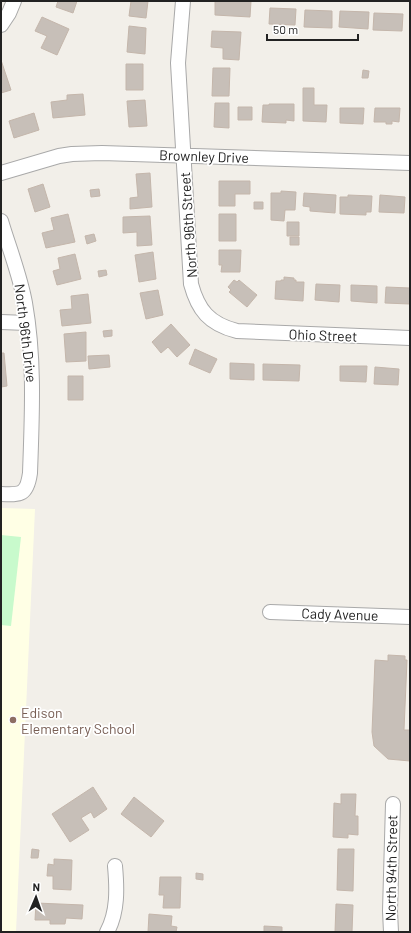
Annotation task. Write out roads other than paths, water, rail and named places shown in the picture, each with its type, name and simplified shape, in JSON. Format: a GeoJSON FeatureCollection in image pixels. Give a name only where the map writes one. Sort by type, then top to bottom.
{"type":"FeatureCollection","features":[{"type":"Feature","properties":{"kind":"street"},"geometry":{"type":"LineString","coordinates":[[1,25],[9,13],[14,1]]}},
{"type":"Feature","properties":{"kind":"street","name":"North 96th Street"},"geometry":{"type":"LineString","coordinates":[[183,1],[178,63],[191,284],[199,306],[207,316],[214,322],[228,329],[237,331]]}},
{"type":"Feature","properties":{"kind":"street","name":"Brownley Drive"},"geometry":{"type":"LineString","coordinates":[[1,172],[46,158],[72,154],[102,153],[410,163]]}},
{"type":"Feature","properties":{"kind":"street","name":"North 96th Drive"},"geometry":{"type":"LineString","coordinates":[[1,221],[25,303],[33,380],[31,465],[29,484],[25,491],[21,494],[1,494]]}},
{"type":"Feature","properties":{"kind":"street"},"geometry":{"type":"LineString","coordinates":[[1,322],[27,323]]}},
{"type":"Feature","properties":{"kind":"street","name":"Ohio Street"},"geometry":{"type":"LineString","coordinates":[[237,331],[410,338]]}},
{"type":"Feature","properties":{"kind":"street","name":"Cady Avenue"},"geometry":{"type":"LineString","coordinates":[[270,612],[410,617]]}},
{"type":"Feature","properties":{"kind":"street","name":"North 94th Street"},"geometry":{"type":"LineString","coordinates":[[391,932],[390,911],[393,804]]}},
{"type":"Feature","properties":{"kind":"street"},"geometry":{"type":"LineString","coordinates":[[108,932],[114,912],[117,887],[115,866]]}},
{"type":"Feature","properties":{"kind":"place","name":"Edison Elementary School"},"geometry":{"type":"Point","coordinates":[13,720]}}]}
